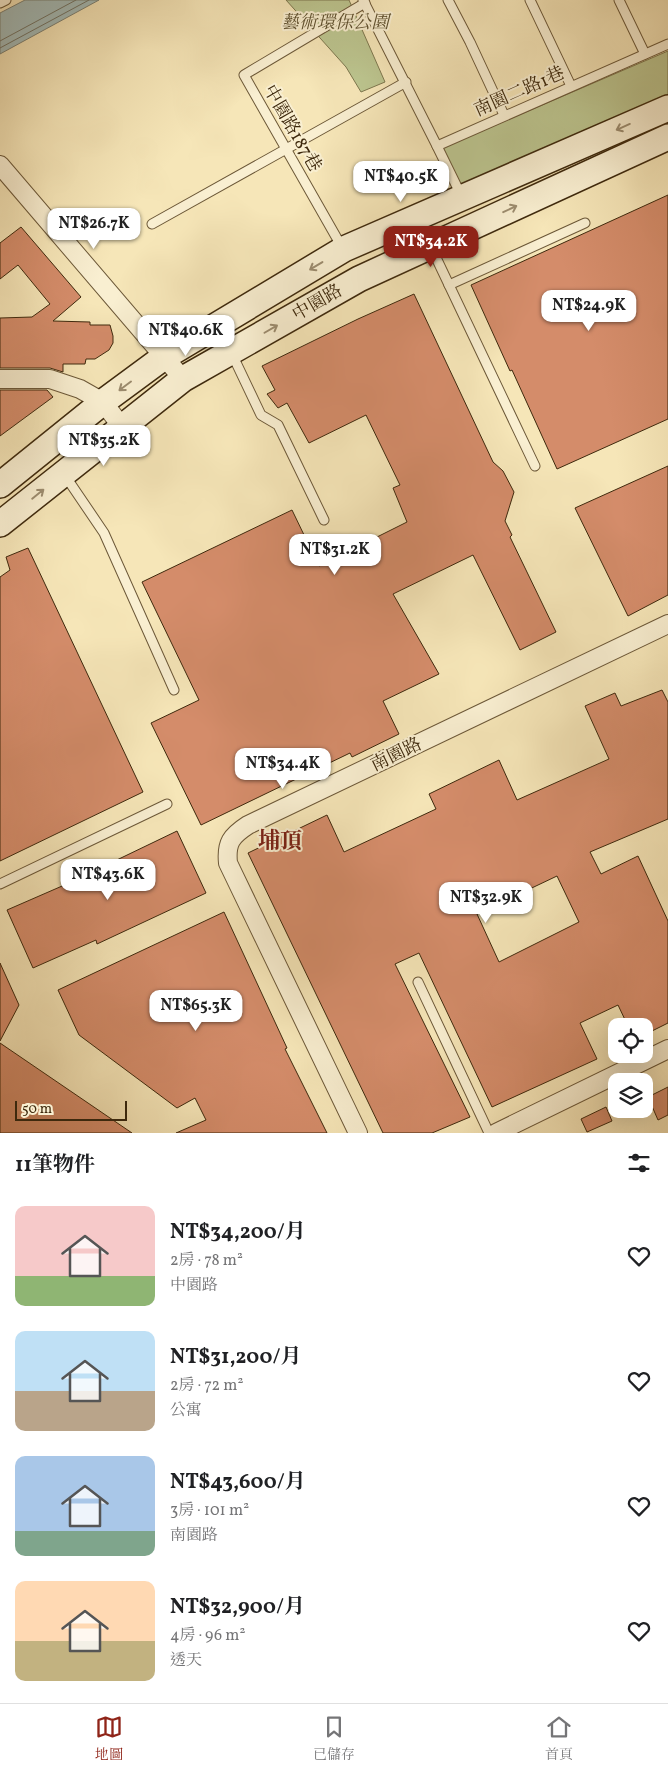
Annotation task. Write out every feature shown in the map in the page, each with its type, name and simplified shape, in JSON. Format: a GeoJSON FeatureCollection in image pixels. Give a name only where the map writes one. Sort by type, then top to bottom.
{"type":"FeatureCollection","features":[{"type":"Feature","properties":{"kind":"main road","name":"中園路"},"geometry":{"type":"LineString","coordinates":[[0,485],[103,402],[164,357],[344,249],[668,108]]}},
{"type":"Feature","properties":{"kind":"main road","name":"中園路"},"geometry":{"type":"LineString","coordinates":[[0,524],[183,379],[359,279],[668,137]]}},
{"type":"Feature","properties":{"kind":"street"},"geometry":{"type":"LineString","coordinates":[[0,165],[183,379]]}},
{"type":"Feature","properties":{"kind":"street"},"geometry":{"type":"LineString","coordinates":[[0,379],[50,379],[80,389],[103,402],[122,426]]}},
{"type":"Feature","properties":{"kind":"street","name":"南園路"},"geometry":{"type":"LineString","coordinates":[[358,1133],[228,864],[229,841],[248,825],[668,624]]}},
{"type":"Feature","properties":{"kind":"street"},"geometry":{"type":"LineString","coordinates":[[496,1133],[668,1049]]}},
{"type":"Feature","properties":{"kind":"lane"},"geometry":{"type":"LineString","coordinates":[[0,3],[6,0]]}},
{"type":"Feature","properties":{"kind":"lane"},"geometry":{"type":"LineString","coordinates":[[448,0],[504,115]]}},
{"type":"Feature","properties":{"kind":"lane"},"geometry":{"type":"LineString","coordinates":[[530,0],[571,86]]}},
{"type":"Feature","properties":{"kind":"lane"},"geometry":{"type":"LineString","coordinates":[[619,0],[644,54]]}},
{"type":"Feature","properties":{"kind":"lane"},"geometry":{"type":"LineString","coordinates":[[364,2],[406,82],[462,198]]}},
{"type":"Feature","properties":{"kind":"lane","name":"中園路187巷"},"geometry":{"type":"LineString","coordinates":[[344,249],[244,75],[364,2]]}},
{"type":"Feature","properties":{"kind":"lane","name":"南園二路1巷"},"geometry":{"type":"LineString","coordinates":[[437,146],[668,44]]}},
{"type":"Feature","properties":{"kind":"lane"},"geometry":{"type":"LineString","coordinates":[[152,224],[406,82]]}},
{"type":"Feature","properties":{"kind":"lane"},"geometry":{"type":"LineString","coordinates":[[449,285],[585,223]]}},
{"type":"Feature","properties":{"kind":"lane"},"geometry":{"type":"LineString","coordinates":[[430,246],[535,466]]}},
{"type":"Feature","properties":{"kind":"lane"},"geometry":{"type":"LineString","coordinates":[[231,352],[261,415],[278,425],[324,520]]}},
{"type":"Feature","properties":{"kind":"lane"},"geometry":{"type":"LineString","coordinates":[[64,474],[104,533],[174,690]]}},
{"type":"Feature","properties":{"kind":"lane"},"geometry":{"type":"LineString","coordinates":[[0,884],[167,804]]}},
{"type":"Feature","properties":{"kind":"lane"},"geometry":{"type":"LineString","coordinates":[[418,982],[489,1133]]}},
{"type":"Feature","properties":{"kind":"green space","name":"藝術環保公園"},"geometry":{"type":"Polygon","coordinates":[[[286,0],[349,0],[385,82],[361,92],[346,67],[286,0]]]}},
{"type":"Feature","properties":{"kind":"green space"},"geometry":{"type":"Polygon","coordinates":[[[668,51],[668,103],[463,193],[442,148],[668,51]]]}},
{"type":"Feature","properties":{"kind":"water"},"geometry":{"type":"Polygon","coordinates":[[[25,0],[99,0],[0,54],[0,13],[25,0]]]}},
{"type":"Feature","properties":{"kind":"building"},"geometry":{"type":"Polygon","coordinates":[[[668,195],[668,419],[557,469],[471,285],[668,195]]]}},
{"type":"Feature","properties":{"kind":"building"},"geometry":{"type":"Polygon","coordinates":[[[21,227],[81,297],[53,321],[90,322],[90,325],[110,325],[113,343],[109,350],[95,359],[86,359],[85,364],[63,364],[63,372],[50,368],[0,368],[0,318],[32,317],[50,304],[18,265],[0,279],[0,243],[21,227]]]}},
{"type":"Feature","properties":{"kind":"building"},"geometry":{"type":"Polygon","coordinates":[[[414,294],[493,462],[503,471],[514,492],[505,521],[512,535],[510,537],[556,632],[520,650],[473,555],[393,594],[439,674],[383,701],[399,734],[352,757],[350,753],[201,825],[151,723],[199,700],[142,582],[292,510],[319,566],[407,522],[393,488],[400,485],[366,415],[309,443],[287,403],[278,408],[267,394],[275,390],[262,366],[414,294]]]}},
{"type":"Feature","properties":{"kind":"building"},"geometry":{"type":"Polygon","coordinates":[[[0,390],[47,390],[53,397],[0,436],[0,390]]]}},
{"type":"Feature","properties":{"kind":"building"},"geometry":{"type":"Polygon","coordinates":[[[668,466],[668,595],[628,616],[575,508],[668,466]]]}},
{"type":"Feature","properties":{"kind":"building"},"geometry":{"type":"Polygon","coordinates":[[[28,548],[143,792],[0,861],[0,577],[10,570],[6,557],[28,548]]]}},
{"type":"Feature","properties":{"kind":"building"},"geometry":{"type":"Polygon","coordinates":[[[662,690],[668,702],[668,819],[590,852],[601,874],[638,856],[668,921],[668,1023],[653,1030],[653,1018],[624,1018],[618,1005],[580,1023],[597,1059],[492,1107],[419,953],[395,964],[470,1117],[432,1133],[383,1133],[248,853],[327,815],[344,852],[436,809],[429,794],[499,760],[517,800],[609,759],[585,706],[615,693],[621,706],[662,690]],[[557,876],[477,914],[499,962],[579,922],[557,876]]]}},
{"type":"Feature","properties":{"kind":"building"},"geometry":{"type":"Polygon","coordinates":[[[177,831],[206,893],[97,944],[96,940],[33,968],[7,910],[69,883],[177,831]]]}},
{"type":"Feature","properties":{"kind":"building"},"geometry":{"type":"Polygon","coordinates":[[[224,912],[287,1048],[285,1049],[327,1133],[176,1133],[206,1120],[195,1098],[177,1108],[79,1035],[58,990],[224,912]]]}},
{"type":"Feature","properties":{"kind":"building"},"geometry":{"type":"Polygon","coordinates":[[[0,963],[19,1005],[0,1041],[0,963]]]}},
{"type":"Feature","properties":{"kind":"building"},"geometry":{"type":"Polygon","coordinates":[[[0,1043],[132,1133],[0,1133],[0,1043]]]}},
{"type":"Feature","properties":{"kind":"building"},"geometry":{"type":"Polygon","coordinates":[[[668,1087],[668,1115],[658,1120],[653,1108],[653,1094],[668,1087]]]}},
{"type":"Feature","properties":{"kind":"building"},"geometry":{"type":"Polygon","coordinates":[[[606,1107],[608,1118],[611,1118],[612,1121],[587,1132],[581,1119],[606,1107]]]}},
{"type":"Feature","properties":{"kind":"district","name":"埔頂"},"geometry":{"type":"Point","coordinates":[280,840]}}]}
